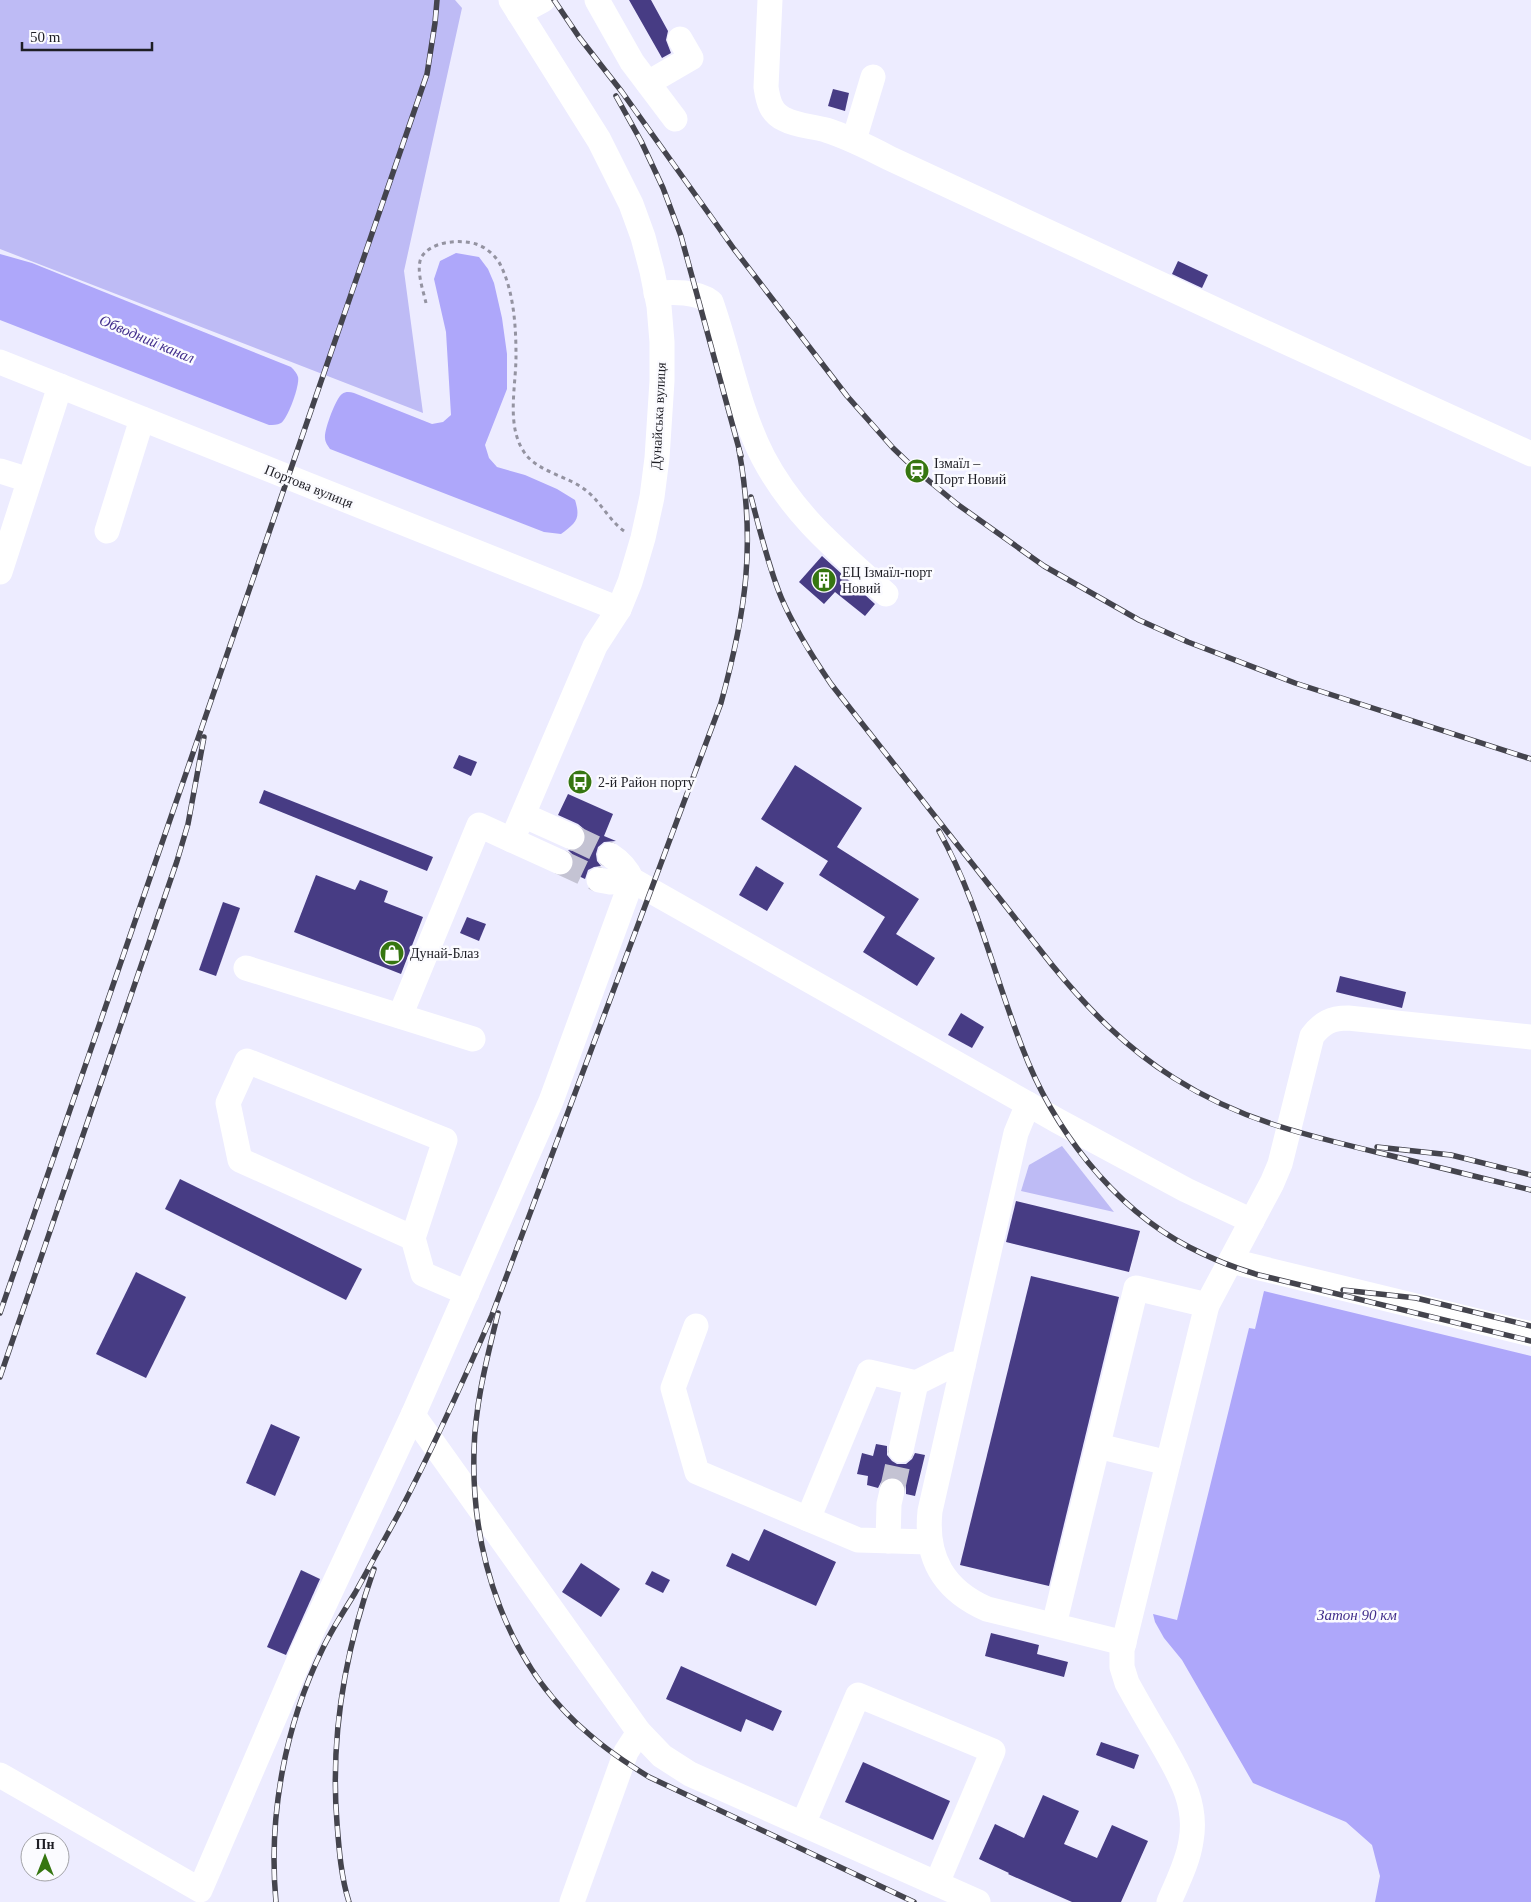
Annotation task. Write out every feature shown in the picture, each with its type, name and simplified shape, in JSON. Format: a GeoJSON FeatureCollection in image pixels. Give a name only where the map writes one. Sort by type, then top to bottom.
{"type":"FeatureCollection","features":[{"type":"Feature","properties":{"kind":"street"},"geometry":{"type":"LineString","coordinates":[[515,6],[543,0]]}},
{"type":"Feature","properties":{"kind":"street"},"geometry":{"type":"LineString","coordinates":[[597,0],[632,62],[676,120]]}},
{"type":"Feature","properties":{"kind":"street"},"geometry":{"type":"LineString","coordinates":[[770,0],[766,87],[768,100],[774,111],[783,119],[816,127],[854,140],[1240,321],[1531,454]]}},
{"type":"Feature","properties":{"kind":"street","name":"Дунайська вулиця"},"geometry":{"type":"LineString","coordinates":[[512,840],[595,646],[619,609],[630,582],[643,538],[652,497],[661,420],[662,342],[656,293],[643,237],[631,204],[599,140],[515,6]]}},
{"type":"Feature","properties":{"kind":"street"},"geometry":{"type":"LineString","coordinates":[[648,83],[691,58],[680,39]]}},
{"type":"Feature","properties":{"kind":"street"},"geometry":{"type":"LineString","coordinates":[[854,140],[872,77]]}},
{"type":"Feature","properties":{"kind":"street"},"geometry":{"type":"LineString","coordinates":[[656,293],[704,296],[711,302],[744,410],[763,456],[786,495],[816,532],[886,594]]}},
{"type":"Feature","properties":{"kind":"street","name":"Портова вулиця"},"geometry":{"type":"LineString","coordinates":[[0,362],[619,609]]}},
{"type":"Feature","properties":{"kind":"street"},"geometry":{"type":"LineString","coordinates":[[0,572],[7,528],[29,480],[60,386]]}},
{"type":"Feature","properties":{"kind":"street"},"geometry":{"type":"LineString","coordinates":[[107,531],[142,419]]}},
{"type":"Feature","properties":{"kind":"street"},"geometry":{"type":"LineString","coordinates":[[0,471],[29,480]]}},
{"type":"Feature","properties":{"kind":"street"},"geometry":{"type":"LineString","coordinates":[[523,815],[572,837]]}},
{"type":"Feature","properties":{"kind":"street"},"geometry":{"type":"LineString","coordinates":[[400,1016],[479,825],[560,862]]}},
{"type":"Feature","properties":{"kind":"street"},"geometry":{"type":"LineString","coordinates":[[610,855],[620,861],[632,880],[1122,1156],[1252,1221]]}},
{"type":"Feature","properties":{"kind":"street"},"geometry":{"type":"LineString","coordinates":[[599,880],[610,882],[632,880]]}},
{"type":"Feature","properties":{"kind":"street"},"geometry":{"type":"LineString","coordinates":[[0,1775],[200,1890],[306,1644],[413,1415],[551,1101],[632,880]]}},
{"type":"Feature","properties":{"kind":"street"},"geometry":{"type":"LineString","coordinates":[[246,968],[473,1039]]}},
{"type":"Feature","properties":{"kind":"street"},"geometry":{"type":"LineString","coordinates":[[1169,1902],[1191,1842],[1193,1817],[1191,1804],[1183,1780],[1126,1683],[1122,1667],[1124,1643],[1207,1305],[1272,1183],[1280,1164],[1312,1036],[1326,1022],[1336,1018],[1359,1018],[1531,1037]]}},
{"type":"Feature","properties":{"kind":"street"},"geometry":{"type":"LineString","coordinates":[[413,1238],[240,1160],[228,1103],[247,1061],[445,1140],[413,1238],[423,1274],[466,1293]]}},
{"type":"Feature","properties":{"kind":"street"},"geometry":{"type":"LineString","coordinates":[[1028,1104],[1016,1133],[930,1511],[928,1526],[930,1542],[934,1558],[941,1572],[961,1594],[987,1609],[1124,1643]]}},
{"type":"Feature","properties":{"kind":"street"},"geometry":{"type":"LineString","coordinates":[[1231,1261],[1531,1334]]}},
{"type":"Feature","properties":{"kind":"street"},"geometry":{"type":"LineString","coordinates":[[1054,1626],[1136,1288],[1207,1305]]}},
{"type":"Feature","properties":{"kind":"street"},"geometry":{"type":"LineString","coordinates":[[696,1326],[673,1388],[697,1472],[858,1540],[930,1542]]}},
{"type":"Feature","properties":{"kind":"street"},"geometry":{"type":"LineString","coordinates":[[808,1519],[869,1372],[916,1383],[954,1364],[963,1366]]}},
{"type":"Feature","properties":{"kind":"street"},"geometry":{"type":"LineString","coordinates":[[901,1450],[916,1383]]}},
{"type":"Feature","properties":{"kind":"street"},"geometry":{"type":"LineString","coordinates":[[413,1415],[649,1745],[675,1766],[978,1902]]}},
{"type":"Feature","properties":{"kind":"street"},"geometry":{"type":"LineString","coordinates":[[1098,1446],[1168,1463]]}},
{"type":"Feature","properties":{"kind":"street"},"geometry":{"type":"LineString","coordinates":[[888,1541],[889,1504],[892,1491]]}},
{"type":"Feature","properties":{"kind":"street"},"geometry":{"type":"LineString","coordinates":[[803,1824],[858,1695],[993,1751],[937,1883]]}},
{"type":"Feature","properties":{"kind":"street"},"geometry":{"type":"LineString","coordinates":[[572,1902],[626,1752],[639,1732]]}},
{"type":"Feature","properties":{"kind":"path"},"geometry":{"type":"LineString","coordinates":[[426,303],[420,272],[421,259],[428,249],[445,243],[461,241],[478,244],[491,253],[501,265],[508,285],[513,310],[516,355],[514,427],[518,440],[526,454],[542,467],[574,482],[589,493],[618,527],[643,538]]}},
{"type":"Feature","properties":{"kind":"shaded area"},"geometry":{"type":"Polygon","coordinates":[[[0,0],[455,0],[462,8],[404,271],[423,413],[0,249],[0,0]]]}},
{"type":"Feature","properties":{"kind":"shaded area"},"geometry":{"type":"Polygon","coordinates":[[[1062,1146],[1114,1212],[1021,1191],[1029,1165],[1062,1146]]]}},
{"type":"Feature","properties":{"kind":"water"},"geometry":{"type":"Polygon","coordinates":[[[456,253],[479,257],[488,269],[494,283],[502,318],[507,354],[507,389],[485,445],[489,458],[497,467],[525,475],[557,489],[575,500],[577,506],[576,520],[561,534],[544,532],[330,449],[326,441],[325,434],[328,422],[340,397],[346,392],[354,393],[432,424],[443,422],[451,415],[446,332],[434,279],[440,261],[456,253]]]}},
{"type":"Feature","properties":{"kind":"water","name":"Обводний канал"},"geometry":{"type":"Polygon","coordinates":[[[0,254],[32,263],[291,367],[297,374],[298,381],[287,415],[281,423],[269,425],[0,320],[0,254]]]}},
{"type":"Feature","properties":{"kind":"water","name":"Затон 90 км"},"geometry":{"type":"Polygon","coordinates":[[[1264,1291],[1531,1356],[1531,1902],[1375,1902],[1380,1876],[1372,1845],[1346,1822],[1253,1783],[1182,1660],[1164,1638],[1155,1622],[1153,1614],[1177,1620],[1249,1328],[1255,1329],[1264,1291]]]}},
{"type":"Feature","properties":{"kind":"building"},"geometry":{"type":"Polygon","coordinates":[[[629,0],[651,0],[668,31],[666,40],[671,53],[662,58],[629,0]]]}},
{"type":"Feature","properties":{"kind":"building"},"geometry":{"type":"Polygon","coordinates":[[[833,89],[849,93],[845,111],[828,106],[833,89]]]}},
{"type":"Feature","properties":{"kind":"building"},"geometry":{"type":"Polygon","coordinates":[[[1178,261],[1208,275],[1202,288],[1172,274],[1178,261]]]}},
{"type":"Feature","properties":{"kind":"building","name":"ЕЦ Ізмаїл-порт Новий"},"geometry":{"type":"Polygon","coordinates":[[[822,556],[875,604],[865,616],[835,592],[824,604],[799,582],[822,556]]]}},
{"type":"Feature","properties":{"kind":"building"},"geometry":{"type":"Polygon","coordinates":[[[459,755],[477,762],[471,776],[453,768],[459,755]]]}},
{"type":"Feature","properties":{"kind":"building"},"geometry":{"type":"Polygon","coordinates":[[[795,765],[862,808],[837,847],[919,899],[896,934],[935,958],[917,986],[863,952],[885,917],[819,875],[828,861],[761,819],[795,765]]]}},
{"type":"Feature","properties":{"kind":"building"},"geometry":{"type":"Polygon","coordinates":[[[264,790],[433,857],[427,871],[259,803],[264,790]]]}},
{"type":"Feature","properties":{"kind":"building"},"geometry":{"type":"Polygon","coordinates":[[[568,794],[613,814],[604,836],[616,841],[604,842],[598,847],[597,861],[601,866],[588,870],[585,879],[570,872],[574,861],[572,854],[568,850],[580,849],[585,843],[584,829],[578,824],[558,815],[568,794]]]}},
{"type":"Feature","properties":{"kind":"building"},"geometry":{"type":"Polygon","coordinates":[[[756,866],[784,883],[767,911],[739,895],[756,866]]]}},
{"type":"Feature","properties":{"kind":"building"},"geometry":{"type":"Polygon","coordinates":[[[316,875],[355,890],[360,880],[388,891],[384,902],[423,917],[401,974],[294,932],[316,875]]]}},
{"type":"Feature","properties":{"kind":"building"},"geometry":{"type":"Polygon","coordinates":[[[223,902],[240,908],[216,976],[199,970],[223,902]]]}},
{"type":"Feature","properties":{"kind":"building"},"geometry":{"type":"Polygon","coordinates":[[[467,917],[486,924],[479,941],[460,933],[467,917]]]}},
{"type":"Feature","properties":{"kind":"building"},"geometry":{"type":"Polygon","coordinates":[[[1340,976],[1406,992],[1402,1008],[1336,992],[1340,976]]]}},
{"type":"Feature","properties":{"kind":"building"},"geometry":{"type":"Polygon","coordinates":[[[961,1013],[984,1027],[972,1048],[948,1035],[961,1013]]]}},
{"type":"Feature","properties":{"kind":"building"},"geometry":{"type":"Polygon","coordinates":[[[180,1179],[362,1269],[346,1300],[165,1209],[180,1179]]]}},
{"type":"Feature","properties":{"kind":"building"},"geometry":{"type":"Polygon","coordinates":[[[1016,1201],[1140,1231],[1129,1272],[1006,1242],[1016,1201]]]}},
{"type":"Feature","properties":{"kind":"building"},"geometry":{"type":"Polygon","coordinates":[[[136,1272],[186,1297],[146,1378],[96,1354],[136,1272]]]}},
{"type":"Feature","properties":{"kind":"building"},"geometry":{"type":"Polygon","coordinates":[[[1031,1276],[1119,1297],[1049,1586],[960,1565],[1031,1276]]]}},
{"type":"Feature","properties":{"kind":"building"},"geometry":{"type":"Polygon","coordinates":[[[271,1424],[300,1437],[275,1496],[246,1483],[271,1424]]]}},
{"type":"Feature","properties":{"kind":"building"},"geometry":{"type":"Polygon","coordinates":[[[876,1444],[887,1446],[887,1455],[897,1464],[906,1464],[915,1453],[925,1455],[915,1496],[906,1494],[906,1486],[896,1477],[887,1477],[878,1488],[867,1485],[868,1476],[857,1474],[862,1453],[873,1456],[876,1444]]]}},
{"type":"Feature","properties":{"kind":"building"},"geometry":{"type":"Polygon","coordinates":[[[764,1529],[836,1562],[816,1606],[726,1566],[732,1553],[749,1561],[764,1529]]]}},
{"type":"Feature","properties":{"kind":"building"},"geometry":{"type":"Polygon","coordinates":[[[581,1563],[620,1589],[601,1617],[562,1592],[581,1563]]]}},
{"type":"Feature","properties":{"kind":"building"},"geometry":{"type":"Polygon","coordinates":[[[301,1570],[320,1579],[286,1655],[267,1647],[301,1570]]]}},
{"type":"Feature","properties":{"kind":"building"},"geometry":{"type":"Polygon","coordinates":[[[652,1571],[670,1580],[663,1593],[645,1584],[652,1571]]]}},
{"type":"Feature","properties":{"kind":"building"},"geometry":{"type":"Polygon","coordinates":[[[991,1633],[1039,1645],[1037,1654],[1068,1662],[1064,1677],[985,1656],[991,1633]]]}},
{"type":"Feature","properties":{"kind":"building"},"geometry":{"type":"Polygon","coordinates":[[[681,1666],[782,1711],[773,1731],[746,1719],[741,1732],[666,1699],[681,1666]]]}},
{"type":"Feature","properties":{"kind":"building"},"geometry":{"type":"Polygon","coordinates":[[[1101,1742],[1139,1755],[1134,1769],[1096,1755],[1101,1742]]]}},
{"type":"Feature","properties":{"kind":"building"},"geometry":{"type":"Polygon","coordinates":[[[863,1762],[950,1801],[933,1840],[845,1802],[863,1762]]]}},
{"type":"Feature","properties":{"kind":"building"},"geometry":{"type":"Polygon","coordinates":[[[1043,1795],[1079,1811],[1064,1844],[1097,1858],[1112,1825],[1148,1841],[1121,1902],[1072,1902],[979,1859],[995,1824],[1024,1838],[1043,1795]]]}},
{"type":"Feature","properties":{"kind":"tunnel"},"geometry":{"type":"LineString","coordinates":[[572,837],[610,855]]}},
{"type":"Feature","properties":{"kind":"tunnel"},"geometry":{"type":"LineString","coordinates":[[560,862],[599,880]]}},
{"type":"Feature","properties":{"kind":"tunnel"},"geometry":{"type":"LineString","coordinates":[[892,1491],[901,1450]]}},
{"type":"Feature","properties":{"kind":"railway"},"geometry":{"type":"LineString","coordinates":[[0,1313],[427,74],[437,0]]}},
{"type":"Feature","properties":{"kind":"railway"},"geometry":{"type":"LineString","coordinates":[[554,0],[734,249],[847,396],[893,448],[917,471],[957,504],[1044,566],[1139,620],[1188,642],[1295,683],[1531,759]]}},
{"type":"Feature","properties":{"kind":"railway"},"geometry":{"type":"LineString","coordinates":[[616,96],[641,141],[663,188],[681,236],[741,456]]}},
{"type":"Feature","properties":{"kind":"railway"},"geometry":{"type":"LineString","coordinates":[[276,1902],[274,1870],[277,1804],[282,1772],[298,1708],[330,1634],[355,1593],[412,1489],[492,1315],[721,703],[737,638],[746,578],[747,516],[739,450]]}},
{"type":"Feature","properties":{"kind":"railway"},"geometry":{"type":"LineString","coordinates":[[751,497],[768,560],[781,597],[804,642],[831,684],[1052,965],[1108,1027],[1140,1054],[1174,1078],[1199,1093],[1248,1115],[1325,1140],[1531,1190]]}},
{"type":"Feature","properties":{"kind":"railway"},"geometry":{"type":"LineString","coordinates":[[0,1377],[177,861],[188,824],[204,737]]}},
{"type":"Feature","properties":{"kind":"railway"},"geometry":{"type":"LineString","coordinates":[[939,831],[975,910],[1012,1020],[1035,1077],[1068,1135],[1088,1162],[1110,1187],[1135,1210],[1161,1230],[1189,1247],[1259,1275],[1531,1341]]}},
{"type":"Feature","properties":{"kind":"railway"},"geometry":{"type":"LineString","coordinates":[[1377,1147],[1451,1155],[1531,1175]]}},
{"type":"Feature","properties":{"kind":"railway"},"geometry":{"type":"LineString","coordinates":[[1343,1290],[1416,1298],[1531,1326]]}},
{"type":"Feature","properties":{"kind":"railway"},"geometry":{"type":"LineString","coordinates":[[498,1313],[482,1381],[475,1433],[475,1491],[479,1530],[488,1569],[500,1606],[516,1643],[536,1676],[561,1707],[590,1735],[618,1757],[649,1777],[914,1902]]}},
{"type":"Feature","properties":{"kind":"railway"},"geometry":{"type":"LineString","coordinates":[[349,1902],[342,1873],[337,1823],[335,1790],[338,1726],[342,1694],[355,1631],[374,1569]]}},
{"type":"Feature","properties":{"kind":"place","name":"Ізмаїл – Порт Новий"},"geometry":{"type":"Point","coordinates":[917,471]}},
{"type":"Feature","properties":{"kind":"place","name":"ЕЦ Ізмаїл-порт Новий"},"geometry":{"type":"Point","coordinates":[824,580]}},
{"type":"Feature","properties":{"kind":"place","name":"2-й Район порту"},"geometry":{"type":"Point","coordinates":[580,782]}},
{"type":"Feature","properties":{"kind":"place","name":"Дунай-Блаз"},"geometry":{"type":"Point","coordinates":[392,953]}}]}
